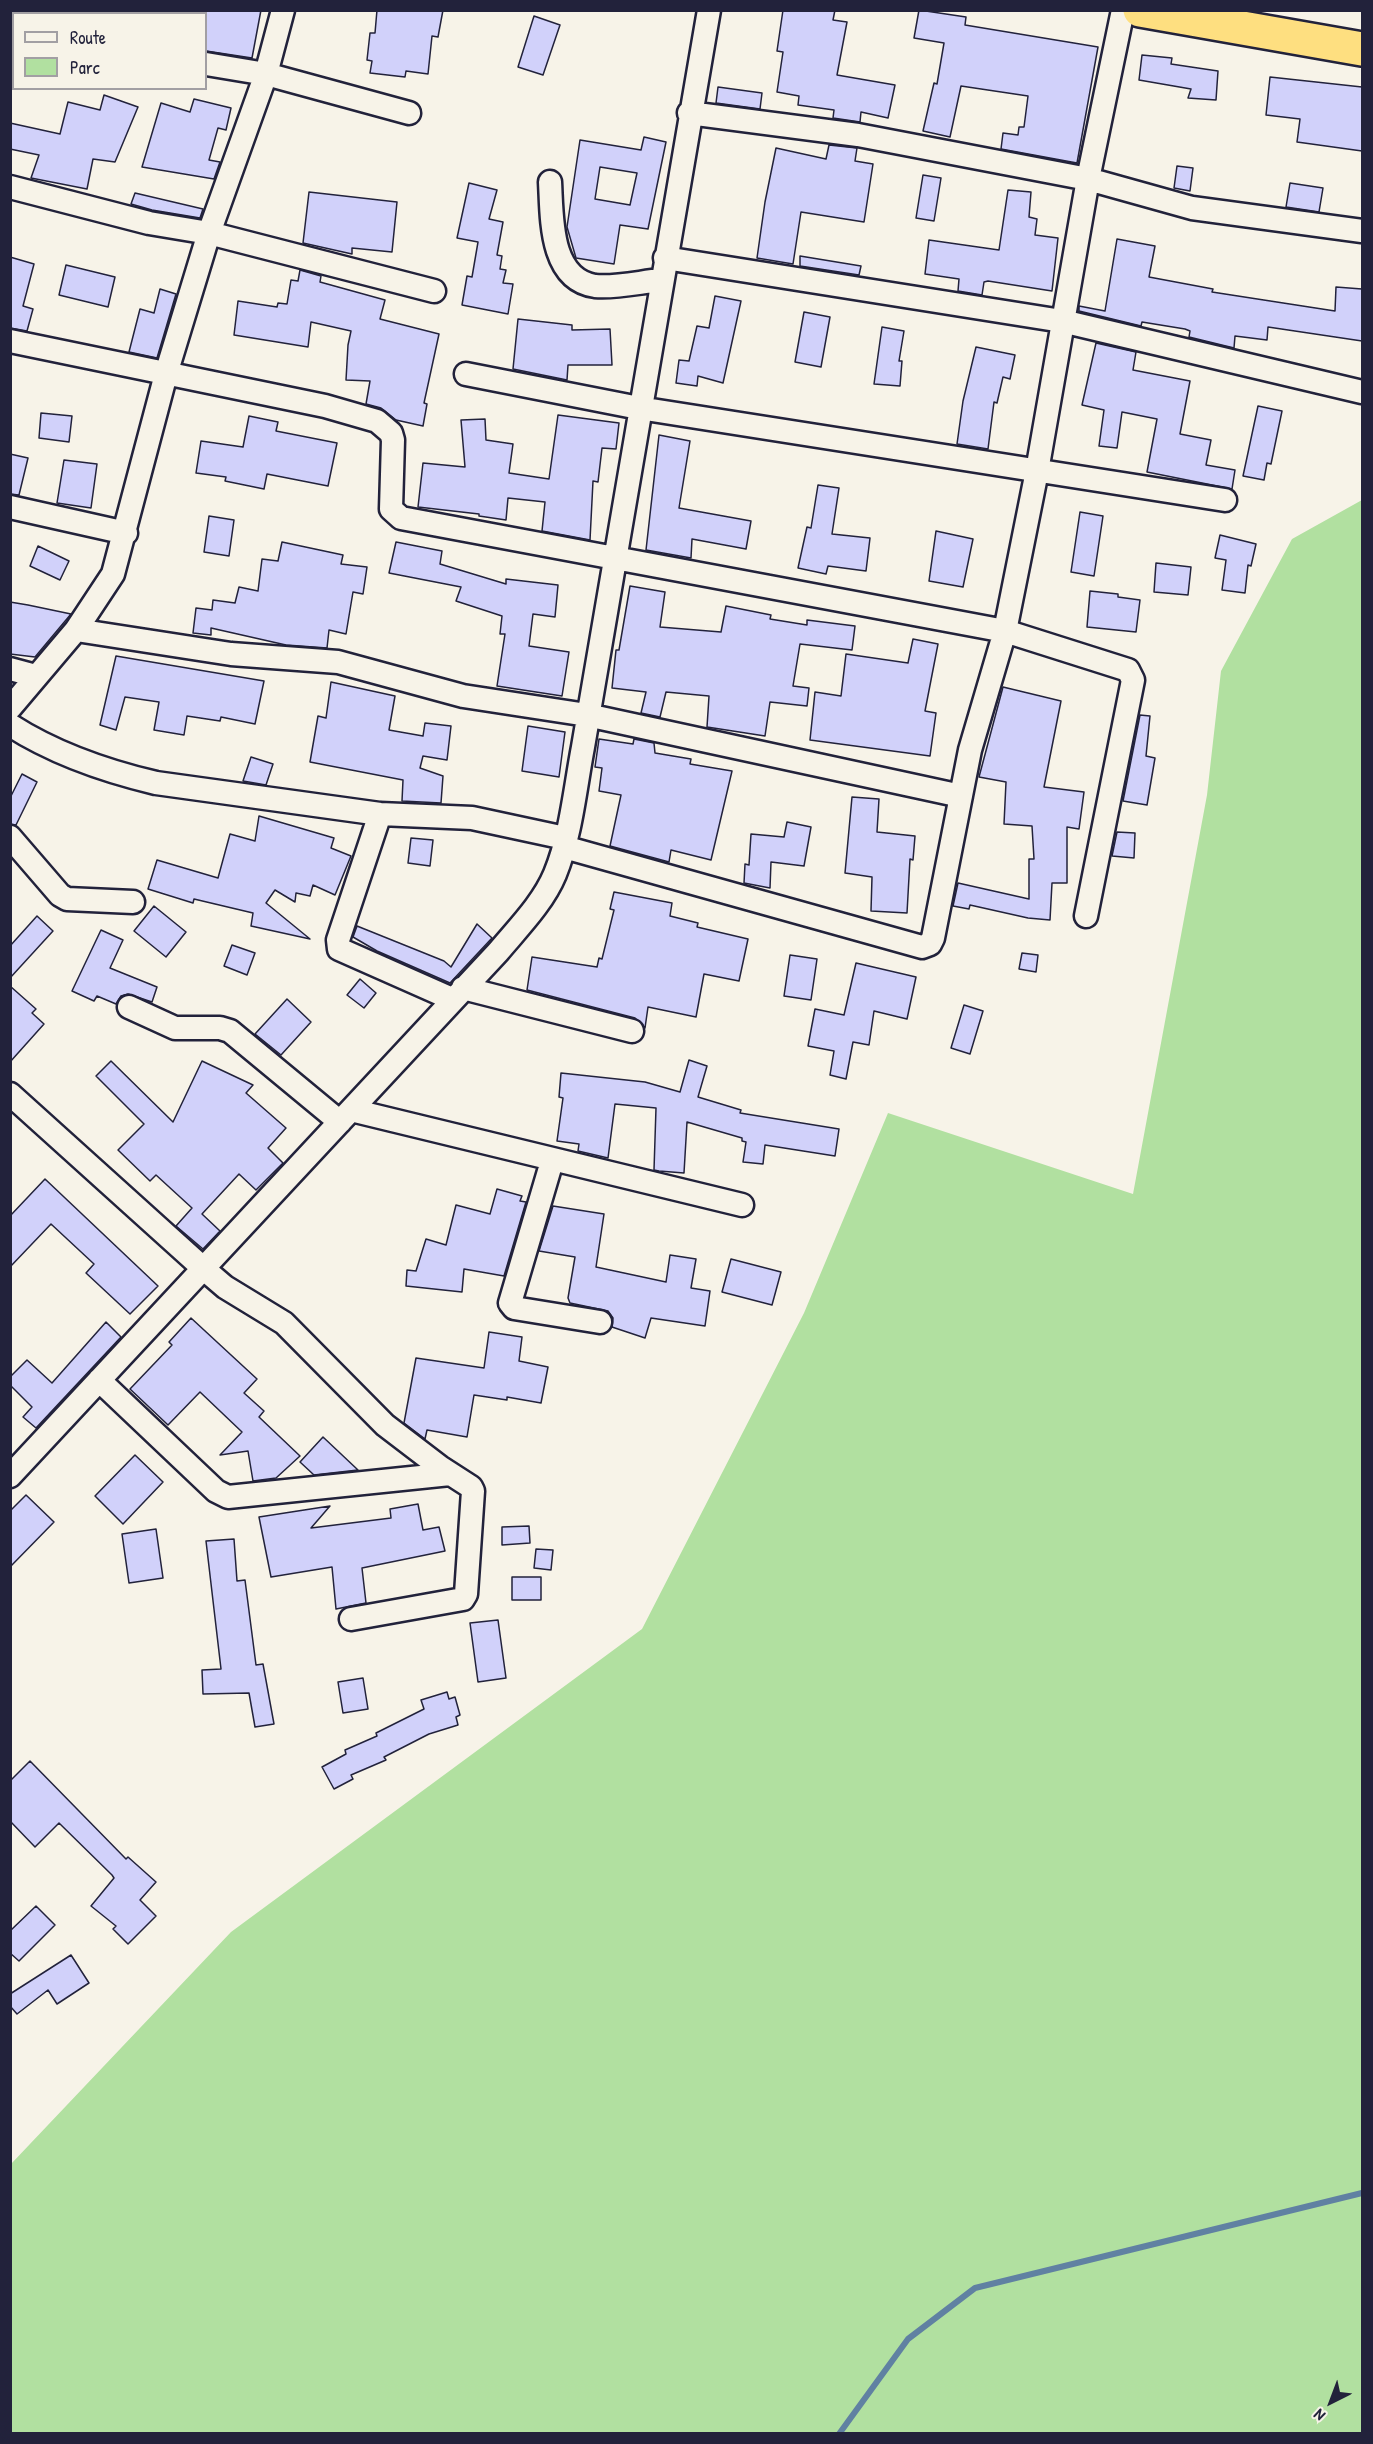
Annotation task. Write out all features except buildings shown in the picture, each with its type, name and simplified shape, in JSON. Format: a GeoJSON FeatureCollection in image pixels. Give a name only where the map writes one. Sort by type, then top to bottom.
{"type":"FeatureCollection","features":[{"type":"Feature","properties":{"kind":"highway"},"geometry":{"type":"LineString","coordinates":[[1140,10],[1362,49]]}},
{"type":"Feature","properties":{"kind":"street"},"geometry":{"type":"LineString","coordinates":[[10,708],[76,630],[113,574],[126,533],[166,374],[209,233],[266,74],[283,10]]}},
{"type":"Feature","properties":{"kind":"street"},"geometry":{"type":"LineString","coordinates":[[10,1476],[524,921],[554,875],[565,842],[689,113],[709,10]]}},
{"type":"Feature","properties":{"kind":"street"},"geometry":{"type":"LineString","coordinates":[[10,725],[55,752],[126,776],[156,783],[380,814],[472,818],[565,842],[922,947],[930,944],[978,714],[1005,631],[1037,471],[1088,179],[1123,10]]}},
{"type":"Feature","properties":{"kind":"street"},"geometry":{"type":"LineString","coordinates":[[207,64],[266,74],[409,113]]}},
{"type":"Feature","properties":{"kind":"street"},"geometry":{"type":"LineString","coordinates":[[689,113],[858,135],[1088,179],[1192,208],[1362,231]]}},
{"type":"Feature","properties":{"kind":"street"},"geometry":{"type":"LineString","coordinates":[[550,182],[555,244],[564,265],[575,276],[594,286],[661,280]]}},
{"type":"Feature","properties":{"kind":"street"},"geometry":{"type":"LineString","coordinates":[[10,187],[115,212],[149,223],[209,233],[434,291]]}},
{"type":"Feature","properties":{"kind":"street"},"geometry":{"type":"LineString","coordinates":[[665,258],[1062,321],[1362,392]]}},
{"type":"Feature","properties":{"kind":"street"},"geometry":{"type":"LineString","coordinates":[[10,341],[307,402],[376,421],[391,433],[393,440],[391,509],[401,518],[1005,631],[1128,670],[1133,680],[1086,916]]}},
{"type":"Feature","properties":{"kind":"street"},"geometry":{"type":"LineString","coordinates":[[466,374],[639,408],[1225,500]]}},
{"type":"Feature","properties":{"kind":"street"},"geometry":{"type":"LineString","coordinates":[[10,507],[126,533]]}},
{"type":"Feature","properties":{"kind":"street"},"geometry":{"type":"LineString","coordinates":[[76,630],[231,654],[338,662],[463,696],[587,715],[961,796]]}},
{"type":"Feature","properties":{"kind":"street"},"geometry":{"type":"LineString","coordinates":[[10,669],[36,676]]}},
{"type":"Feature","properties":{"kind":"street"},"geometry":{"type":"LineString","coordinates":[[380,814],[338,940],[339,949],[458,993],[632,1031]]}},
{"type":"Feature","properties":{"kind":"street"},"geometry":{"type":"LineString","coordinates":[[10,837],[60,895],[67,899],[133,902]]}},
{"type":"Feature","properties":{"kind":"street"},"geometry":{"type":"LineString","coordinates":[[129,1007],[175,1028],[220,1028],[230,1031],[345,1116],[742,1204]]}},
{"type":"Feature","properties":{"kind":"street"},"geometry":{"type":"LineString","coordinates":[[10,1094],[225,1287],[284,1323],[385,1425],[450,1474],[465,1481],[472,1491],[466,1594],[463,1599],[351,1619]]}},
{"type":"Feature","properties":{"kind":"street"},"geometry":{"type":"LineString","coordinates":[[552,1161],[510,1303],[514,1308],[600,1322]]}},
{"type":"Feature","properties":{"kind":"street"},"geometry":{"type":"LineString","coordinates":[[99,1380],[216,1491],[228,1497],[450,1474]]}},
{"type":"Feature","properties":{"kind":"green space"},"geometry":{"type":"Polygon","coordinates":[[[1362,500],[1362,2433],[11,2433],[11,2164],[231,1932],[642,1629],[804,1313],[888,1113],[1133,1194],[1207,795],[1221,671],[1292,539],[1362,500]]]}},
{"type":"Feature","properties":{"kind":"waterway"},"geometry":{"type":"LineString","coordinates":[[839,2434],[908,2339],[975,2288],[1362,2193]]}}]}
